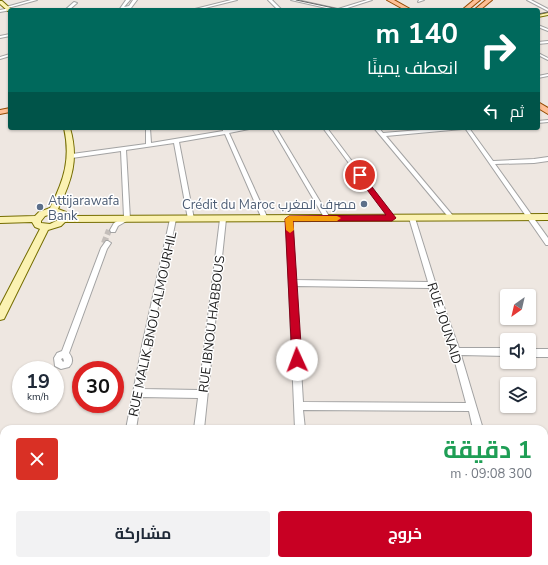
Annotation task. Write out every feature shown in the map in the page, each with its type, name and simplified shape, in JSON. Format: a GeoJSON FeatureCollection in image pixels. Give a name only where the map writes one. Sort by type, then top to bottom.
{"type":"FeatureCollection","features":[{"type":"Feature","properties":{"kind":"main road"},"geometry":{"type":"LineString","coordinates":[[382,0],[396,8]]}},
{"type":"Feature","properties":{"kind":"main road"},"geometry":{"type":"LineString","coordinates":[[390,0],[405,8]]}},
{"type":"Feature","properties":{"kind":"main road"},"geometry":{"type":"LineString","coordinates":[[462,8],[472,0]]}},
{"type":"Feature","properties":{"kind":"main road"},"geometry":{"type":"LineString","coordinates":[[468,8],[478,0]]}},
{"type":"Feature","properties":{"kind":"main road"},"geometry":{"type":"LineString","coordinates":[[473,8],[483,0]]}},
{"type":"Feature","properties":{"kind":"main road"},"geometry":{"type":"LineString","coordinates":[[479,8],[489,0]]}},
{"type":"Feature","properties":{"kind":"main road"},"geometry":{"type":"LineString","coordinates":[[0,2],[8,8]]}},
{"type":"Feature","properties":{"kind":"main road"},"geometry":{"type":"LineString","coordinates":[[540,106],[548,112]]}},
{"type":"Feature","properties":{"kind":"main road"},"geometry":{"type":"LineString","coordinates":[[53,211],[66,181],[72,156],[68,130]]}},
{"type":"Feature","properties":{"kind":"main road"},"geometry":{"type":"LineString","coordinates":[[0,220],[37,219],[44,213],[53,211],[62,213],[63,215],[62,219],[56,225],[45,228],[38,225],[37,219]]}},
{"type":"Feature","properties":{"kind":"main road"},"geometry":{"type":"LineString","coordinates":[[62,219],[452,218],[528,214],[548,217]]}},
{"type":"Feature","properties":{"kind":"main road"},"geometry":{"type":"LineString","coordinates":[[0,316],[45,228]]}},
{"type":"Feature","properties":{"kind":"street"},"geometry":{"type":"LineString","coordinates":[[12,8],[35,0]]}},
{"type":"Feature","properties":{"kind":"street"},"geometry":{"type":"LineString","coordinates":[[127,8],[130,7],[135,0]]}},
{"type":"Feature","properties":{"kind":"street"},"geometry":{"type":"LineString","coordinates":[[201,8],[234,0]]}},
{"type":"Feature","properties":{"kind":"street"},"geometry":{"type":"LineString","coordinates":[[270,0],[278,8]]}},
{"type":"Feature","properties":{"kind":"street"},"geometry":{"type":"LineString","coordinates":[[293,0],[328,8]]}},
{"type":"Feature","properties":{"kind":"street"},"geometry":{"type":"LineString","coordinates":[[300,2],[305,0]]}},
{"type":"Feature","properties":{"kind":"street"},"geometry":{"type":"LineString","coordinates":[[344,8],[370,0]]}},
{"type":"Feature","properties":{"kind":"street"},"geometry":{"type":"LineString","coordinates":[[529,0],[548,10]]}},
{"type":"Feature","properties":{"kind":"street"},"geometry":{"type":"LineString","coordinates":[[69,8],[75,3]]}},
{"type":"Feature","properties":{"kind":"street"},"geometry":{"type":"LineString","coordinates":[[148,130],[149,145]]}},
{"type":"Feature","properties":{"kind":"street"},"geometry":{"type":"LineString","coordinates":[[72,156],[176,141],[225,130],[265,218]]}},
{"type":"Feature","properties":{"kind":"street"},"geometry":{"type":"LineString","coordinates":[[275,130],[327,218]]}},
{"type":"Feature","properties":{"kind":"street"},"geometry":{"type":"LineString","coordinates":[[326,130],[392,218]]}},
{"type":"Feature","properties":{"kind":"street"},"geometry":{"type":"LineString","coordinates":[[378,130],[452,218]]}},
{"type":"Feature","properties":{"kind":"street"},"geometry":{"type":"LineString","coordinates":[[382,135],[439,130]]}},
{"type":"Feature","properties":{"kind":"street"},"geometry":{"type":"LineString","coordinates":[[468,130],[548,243]]}},
{"type":"Feature","properties":{"kind":"street"},"geometry":{"type":"LineString","coordinates":[[176,141],[191,219]]}},
{"type":"Feature","properties":{"kind":"street"},"geometry":{"type":"LineString","coordinates":[[105,219],[111,224],[111,230],[125,219],[123,149]]}},
{"type":"Feature","properties":{"kind":"street"},"geometry":{"type":"LineString","coordinates":[[492,163],[548,159]]}},
{"type":"Feature","properties":{"kind":"street","name":"RUE JOUNAID"},"geometry":{"type":"LineString","coordinates":[[412,218],[432,285],[456,351],[477,425]]}},
{"type":"Feature","properties":{"kind":"street","name":"RUE MALIK BNOU ALMOURHIL"},"geometry":{"type":"LineString","coordinates":[[132,425],[146,346],[173,219]]}},
{"type":"Feature","properties":{"kind":"street","name":"RUE IBNOU HABBOUS"},"geometry":{"type":"LineString","coordinates":[[199,425],[223,219]]}},
{"type":"Feature","properties":{"kind":"street"},"geometry":{"type":"LineString","coordinates":[[289,219],[300,425]]}},
{"type":"Feature","properties":{"kind":"street"},"geometry":{"type":"LineString","coordinates":[[65,354],[105,245]]}},
{"type":"Feature","properties":{"kind":"street"},"geometry":{"type":"LineString","coordinates":[[293,283],[432,285]]}},
{"type":"Feature","properties":{"kind":"street"},"geometry":{"type":"LineString","coordinates":[[456,351],[500,352]]}},
{"type":"Feature","properties":{"kind":"street"},"geometry":{"type":"LineString","coordinates":[[536,353],[548,353]]}},
{"type":"Feature","properties":{"kind":"street"},"geometry":{"type":"LineString","coordinates":[[138,392],[203,394]]}},
{"type":"Feature","properties":{"kind":"street"},"geometry":{"type":"LineString","coordinates":[[299,406],[471,407]]}},
{"type":"Feature","properties":{"kind":"tunnel"},"geometry":{"type":"LineString","coordinates":[[104,243],[109,230]]}},
{"type":"Feature","properties":{"kind":"tram line"},"geometry":{"type":"LineString","coordinates":[[296,0],[334,8]]}},
{"type":"Feature","properties":{"kind":"tram line"},"geometry":{"type":"LineString","coordinates":[[540,14],[548,12]]}},
{"type":"Feature","properties":{"kind":"slow traffic"},"geometry":{"type":"LineString","coordinates":[[290,230],[289,219],[337,218]]}},
{"type":"Feature","properties":{"kind":"place","name":"Crédit du Maroc مصرف المغرب"},"geometry":{"type":"Point","coordinates":[364,204]}},
{"type":"Feature","properties":{"kind":"place","name":"Attijarawafa Bank"},"geometry":{"type":"Point","coordinates":[40,207]}},
{"type":"Feature","properties":{"kind":"route"},"geometry":{"type":"LineString","coordinates":[[297,360],[289,219],[392,218],[360,175]]}}]}
